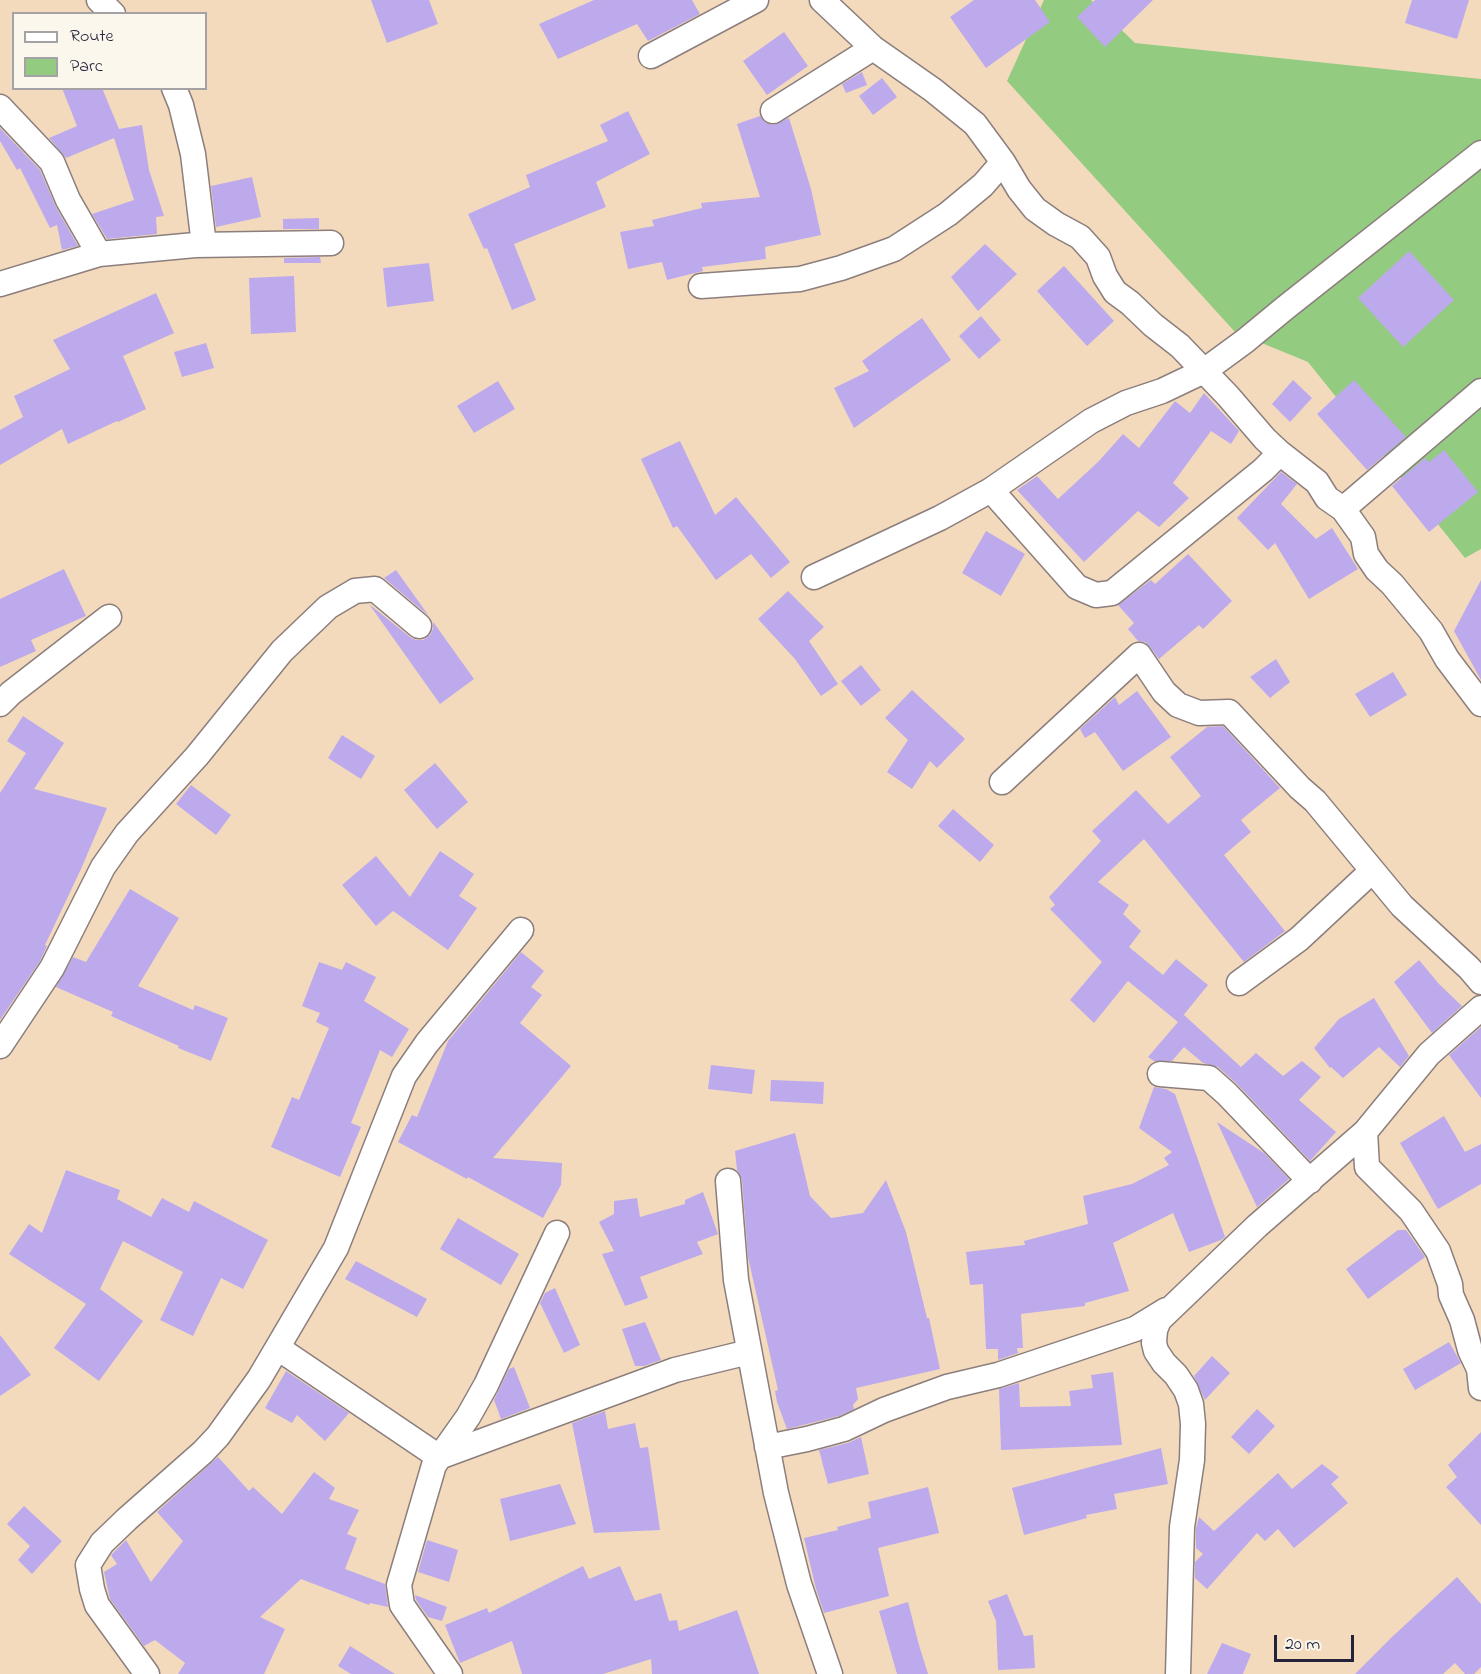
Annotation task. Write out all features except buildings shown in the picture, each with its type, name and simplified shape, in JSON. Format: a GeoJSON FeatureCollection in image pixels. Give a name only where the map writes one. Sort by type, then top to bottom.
{"type":"FeatureCollection","features":[{"type":"Feature","properties":{"kind":"street"},"geometry":{"type":"LineString","coordinates":[[99,0],[111,12]]}},
{"type":"Feature","properties":{"kind":"street"},"geometry":{"type":"LineString","coordinates":[[651,56],[756,0]]}},
{"type":"Feature","properties":{"kind":"street"},"geometry":{"type":"LineString","coordinates":[[822,0],[873,48],[975,124],[1035,209],[1080,237],[1098,257],[1105,276],[1115,292],[1180,346],[1280,453],[1317,482],[1327,498],[1343,509],[1363,537],[1366,554],[1377,570],[1392,584],[1431,632],[1447,659],[1481,704]]}},
{"type":"Feature","properties":{"kind":"street"},"geometry":{"type":"LineString","coordinates":[[773,111],[873,48]]}},
{"type":"Feature","properties":{"kind":"street"},"geometry":{"type":"LineString","coordinates":[[175,90],[181,105],[193,154],[204,245]]}},
{"type":"Feature","properties":{"kind":"street"},"geometry":{"type":"LineString","coordinates":[[0,107],[52,162],[68,200],[99,254]]}},
{"type":"Feature","properties":{"kind":"street"},"geometry":{"type":"LineString","coordinates":[[814,577],[940,518],[991,489],[1091,422],[1126,403],[1162,391],[1204,371],[1481,153]]}},
{"type":"Feature","properties":{"kind":"street"},"geometry":{"type":"LineString","coordinates":[[701,286],[800,279],[841,268],[894,249],[948,214],[983,185],[1003,162]]}},
{"type":"Feature","properties":{"kind":"street"},"geometry":{"type":"LineString","coordinates":[[0,284],[99,254],[204,245],[331,243]]}},
{"type":"Feature","properties":{"kind":"street"},"geometry":{"type":"LineString","coordinates":[[1343,509],[1481,391]]}},
{"type":"Feature","properties":{"kind":"street"},"geometry":{"type":"LineString","coordinates":[[991,489],[1077,587],[1096,595],[1112,593],[1263,470],[1280,453]]}},
{"type":"Feature","properties":{"kind":"street"},"geometry":{"type":"LineString","coordinates":[[0,1046],[52,968],[103,867],[127,833],[197,756],[282,651],[328,607],[355,591],[375,589],[419,626]]}},
{"type":"Feature","properties":{"kind":"street"},"geometry":{"type":"LineString","coordinates":[[0,704],[109,617]]}},
{"type":"Feature","properties":{"kind":"street"},"geometry":{"type":"LineString","coordinates":[[1002,782],[1139,656],[1164,692],[1178,705],[1198,713],[1229,712],[1300,788],[1316,801],[1402,906],[1481,982]]}},
{"type":"Feature","properties":{"kind":"street"},"geometry":{"type":"LineString","coordinates":[[1239,983],[1299,939],[1372,871]]}},
{"type":"Feature","properties":{"kind":"street"},"geometry":{"type":"LineString","coordinates":[[147,1674],[97,1605],[88,1565],[110,1535],[218,1436],[278,1348],[336,1248],[404,1076],[427,1043],[521,930]]}},
{"type":"Feature","properties":{"kind":"street"},"geometry":{"type":"LineString","coordinates":[[1178,1674],[1182,1527],[1192,1460],[1193,1424],[1191,1404],[1186,1390],[1160,1357],[1154,1343],[1159,1320],[1257,1226],[1365,1132],[1429,1054],[1481,1008]]}},
{"type":"Feature","properties":{"kind":"street"},"geometry":{"type":"LineString","coordinates":[[1160,1074],[1209,1078],[1241,1108],[1310,1181]]}},
{"type":"Feature","properties":{"kind":"street"},"geometry":{"type":"LineString","coordinates":[[1365,1132],[1367,1167],[1411,1211],[1438,1251],[1450,1284],[1450,1295],[1462,1320],[1470,1350],[1479,1369],[1481,1388]]}},
{"type":"Feature","properties":{"kind":"street"},"geometry":{"type":"LineString","coordinates":[[728,1181],[736,1280],[767,1447],[790,1554],[830,1674]]}},
{"type":"Feature","properties":{"kind":"street"},"geometry":{"type":"LineString","coordinates":[[450,1674],[402,1605],[399,1585],[434,1465],[468,1417],[486,1385],[557,1233]]}},
{"type":"Feature","properties":{"kind":"street"},"geometry":{"type":"LineString","coordinates":[[767,1447],[844,1429],[884,1410],[947,1387],[998,1375],[1135,1329],[1171,1307]]}},
{"type":"Feature","properties":{"kind":"street"},"geometry":{"type":"LineString","coordinates":[[278,1348],[439,1457]]}},
{"type":"Feature","properties":{"kind":"street"},"geometry":{"type":"LineString","coordinates":[[439,1457],[675,1370],[749,1352]]}},
{"type":"Feature","properties":{"kind":"green space"},"geometry":{"type":"Polygon","coordinates":[[[1044,0],[1091,0],[1135,43],[1481,79],[1481,549],[1465,558],[1308,362],[1235,332],[1007,81],[1044,0]]]}}]}
